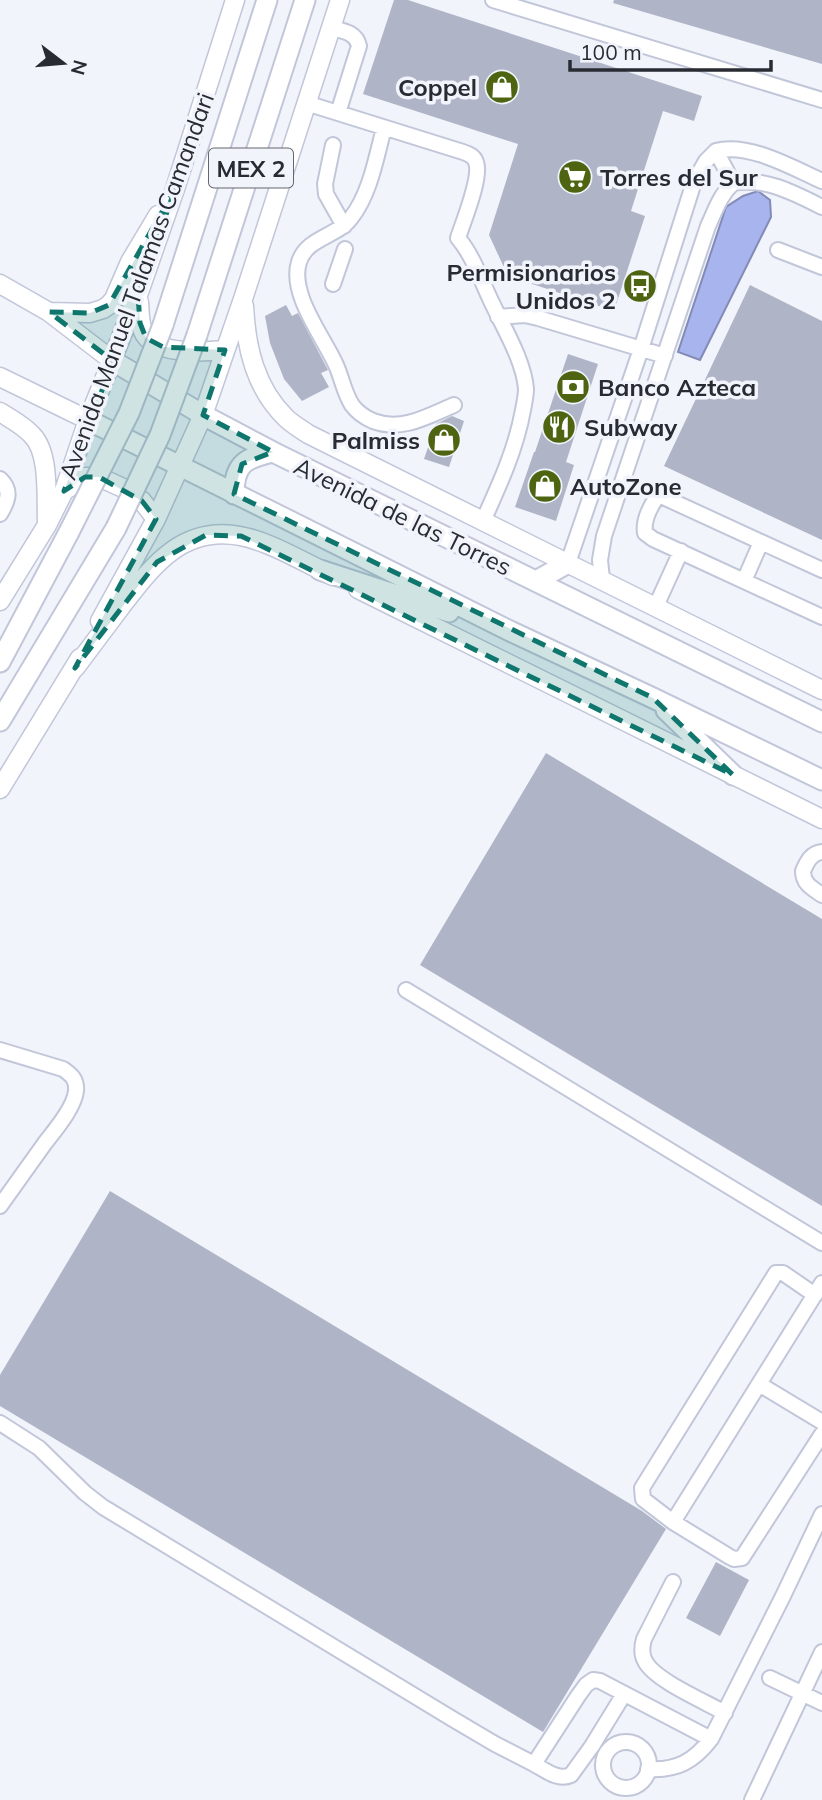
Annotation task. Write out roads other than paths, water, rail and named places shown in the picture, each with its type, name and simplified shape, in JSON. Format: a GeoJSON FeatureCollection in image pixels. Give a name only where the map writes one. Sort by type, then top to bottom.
{"type":"FeatureCollection","features":[{"type":"Feature","properties":{"kind":"highway","name":"MEX 2"},"geometry":{"type":"LineString","coordinates":[[0,662],[129,414],[163,325],[267,0]]}},
{"type":"Feature","properties":{"kind":"highway","name":"MEX 2"},"geometry":{"type":"LineString","coordinates":[[0,721],[116,528],[160,435],[197,335],[305,0]]}},
{"type":"Feature","properties":{"kind":"highway","name":"Avenida de las Torres"},"geometry":{"type":"LineString","coordinates":[[113,361],[273,453],[822,722]]}},
{"type":"Feature","properties":{"kind":"highway"},"geometry":{"type":"LineString","coordinates":[[89,420],[510,631],[822,780]]}},
{"type":"Feature","properties":{"kind":"highway"},"geometry":{"type":"LineString","coordinates":[[234,494],[236,475],[242,464],[254,456],[273,453]]}},
{"type":"Feature","properties":{"kind":"highway"},"geometry":{"type":"LineString","coordinates":[[536,581],[568,563]]}},
{"type":"Feature","properties":{"kind":"highway"},"geometry":{"type":"LineString","coordinates":[[320,570],[510,631]]}},
{"type":"Feature","properties":{"kind":"highway"},"geometry":{"type":"LineString","coordinates":[[653,698],[733,775]]}},
{"type":"Feature","properties":{"kind":"main road","name":"Avenida Manuel Talamas Camandari"},"geometry":{"type":"LineString","coordinates":[[0,601],[47,526],[64,491],[138,295],[235,0]]}},
{"type":"Feature","properties":{"kind":"main road"},"geometry":{"type":"LineString","coordinates":[[0,789],[75,668],[156,519],[181,467],[203,415],[243,299],[340,0]]}},
{"type":"Feature","properties":{"kind":"main road"},"geometry":{"type":"LineString","coordinates":[[49,312],[90,313],[109,305],[134,255],[174,189]]}},
{"type":"Feature","properties":{"kind":"main road","name":"Avenida de las Torres"},"geometry":{"type":"LineString","coordinates":[[0,284],[49,312],[113,361]]}},
{"type":"Feature","properties":{"kind":"main road"},"geometry":{"type":"LineString","coordinates":[[138,295],[143,333],[153,343],[163,348],[184,351],[225,350]]}},
{"type":"Feature","properties":{"kind":"main road","name":"Avenida de las Torres"},"geometry":{"type":"LineString","coordinates":[[243,299],[247,344],[261,384],[286,419],[308,434],[822,690]]}},
{"type":"Feature","properties":{"kind":"main road"},"geometry":{"type":"LineString","coordinates":[[0,377],[89,420]]}},
{"type":"Feature","properties":{"kind":"main road"},"geometry":{"type":"LineString","coordinates":[[0,412],[32,435],[41,450],[47,526]]}},
{"type":"Feature","properties":{"kind":"main road"},"geometry":{"type":"LineString","coordinates":[[64,491],[85,477],[99,477],[142,501],[156,519]]}},
{"type":"Feature","properties":{"kind":"main road"},"geometry":{"type":"LineString","coordinates":[[75,668],[157,562],[184,543],[206,535],[241,536],[320,570],[822,819]]}},
{"type":"Feature","properties":{"kind":"street"},"geometry":{"type":"LineString","coordinates":[[493,0],[822,100]]}},
{"type":"Feature","properties":{"kind":"street"},"geometry":{"type":"LineString","coordinates":[[331,28],[355,36],[359,46],[338,113]]}},
{"type":"Feature","properties":{"kind":"street"},"geometry":{"type":"LineString","coordinates":[[306,103],[463,152],[475,159],[477,178],[458,239],[470,255],[510,341],[526,391],[514,444],[483,521]]}},
{"type":"Feature","properties":{"kind":"street"},"geometry":{"type":"LineString","coordinates":[[384,128],[360,206],[344,226],[316,241],[300,259],[296,272],[302,298],[336,365],[349,399],[364,416],[393,425],[412,422],[454,405]]}},
{"type":"Feature","properties":{"kind":"street"},"geometry":{"type":"LineString","coordinates":[[333,145],[325,184],[326,194],[344,226]]}},
{"type":"Feature","properties":{"kind":"street"},"geometry":{"type":"LineString","coordinates":[[568,563],[641,349],[694,182],[706,161],[716,151],[737,148],[822,181]]}},
{"type":"Feature","properties":{"kind":"street"},"geometry":{"type":"LineString","coordinates":[[716,151],[733,183]]}},
{"type":"Feature","properties":{"kind":"street"},"geometry":{"type":"LineString","coordinates":[[602,579],[600,559],[604,536],[719,200],[733,183],[753,181],[787,190],[822,207]]}},
{"type":"Feature","properties":{"kind":"street"},"geometry":{"type":"LineString","coordinates":[[333,284],[345,249]]}},
{"type":"Feature","properties":{"kind":"street"},"geometry":{"type":"LineString","coordinates":[[778,250],[822,267]]}},
{"type":"Feature","properties":{"kind":"street"},"geometry":{"type":"LineString","coordinates":[[498,317],[525,315],[665,356]]}},
{"type":"Feature","properties":{"kind":"street"},"geometry":{"type":"LineString","coordinates":[[0,479],[6,485],[8,494],[6,505],[0,514]]}},
{"type":"Feature","properties":{"kind":"street"},"geometry":{"type":"LineString","coordinates":[[822,570],[661,496],[656,497],[646,519],[645,533],[653,539],[822,617]]}},
{"type":"Feature","properties":{"kind":"street"},"geometry":{"type":"LineString","coordinates":[[744,581],[761,542]]}},
{"type":"Feature","properties":{"kind":"street"},"geometry":{"type":"LineString","coordinates":[[656,606],[681,551]]}},
{"type":"Feature","properties":{"kind":"street"},"geometry":{"type":"LineString","coordinates":[[822,852],[811,857],[803,871],[805,881],[822,895]]}},
{"type":"Feature","properties":{"kind":"street"},"geometry":{"type":"LineString","coordinates":[[406,990],[822,1243]]}},
{"type":"Feature","properties":{"kind":"street"},"geometry":{"type":"LineString","coordinates":[[0,1050],[63,1069],[72,1075],[76,1083],[73,1102],[0,1206]]}},
{"type":"Feature","properties":{"kind":"street"},"geometry":{"type":"LineString","coordinates":[[673,1522],[818,1289],[783,1273],[776,1273],[642,1488],[643,1499],[673,1522],[734,1559],[742,1558],[822,1434]]}},
{"type":"Feature","properties":{"kind":"street"},"geometry":{"type":"LineString","coordinates":[[759,1384],[822,1422]]}},
{"type":"Feature","properties":{"kind":"street"},"geometry":{"type":"LineString","coordinates":[[0,1423],[39,1448],[103,1507],[451,1718],[558,1776],[571,1775],[624,1694]]}},
{"type":"Feature","properties":{"kind":"street"},"geometry":{"type":"LineString","coordinates":[[648,1769],[672,1768],[688,1762],[700,1754],[711,1739],[822,1514]]}},
{"type":"Feature","properties":{"kind":"street"},"geometry":{"type":"LineString","coordinates":[[673,1582],[644,1639],[641,1649],[645,1661],[652,1670],[669,1682],[725,1713]]}},
{"type":"Feature","properties":{"kind":"street"},"geometry":{"type":"LineString","coordinates":[[752,1800],[822,1652]]}},
{"type":"Feature","properties":{"kind":"street"},"geometry":{"type":"LineString","coordinates":[[770,1678],[822,1703]]}},
{"type":"Feature","properties":{"kind":"street"},"geometry":{"type":"LineString","coordinates":[[534,1764],[593,1680],[600,1681],[711,1739]]}},
{"type":"Feature","properties":{"kind":"water"},"geometry":{"type":"Polygon","coordinates":[[[758,191],[770,200],[771,217],[700,360],[678,352],[726,207],[743,196],[758,191]]]}},
{"type":"Feature","properties":{"kind":"place","name":"Coppel"},"geometry":{"type":"Point","coordinates":[502,87]}},
{"type":"Feature","properties":{"kind":"place","name":"Torres del Sur"},"geometry":{"type":"Point","coordinates":[575,177]}},
{"type":"Feature","properties":{"kind":"place","name":"Permisionarios Unidos 2"},"geometry":{"type":"Point","coordinates":[640,286]}},
{"type":"Feature","properties":{"kind":"place","name":"Banco Azteca"},"geometry":{"type":"Point","coordinates":[573,387]}},
{"type":"Feature","properties":{"kind":"place","name":"Subway"},"geometry":{"type":"Point","coordinates":[559,427]}},
{"type":"Feature","properties":{"kind":"place","name":"Palmiss"},"geometry":{"type":"Point","coordinates":[444,440]}},
{"type":"Feature","properties":{"kind":"place","name":"AutoZone"},"geometry":{"type":"Point","coordinates":[545,486]}}]}
